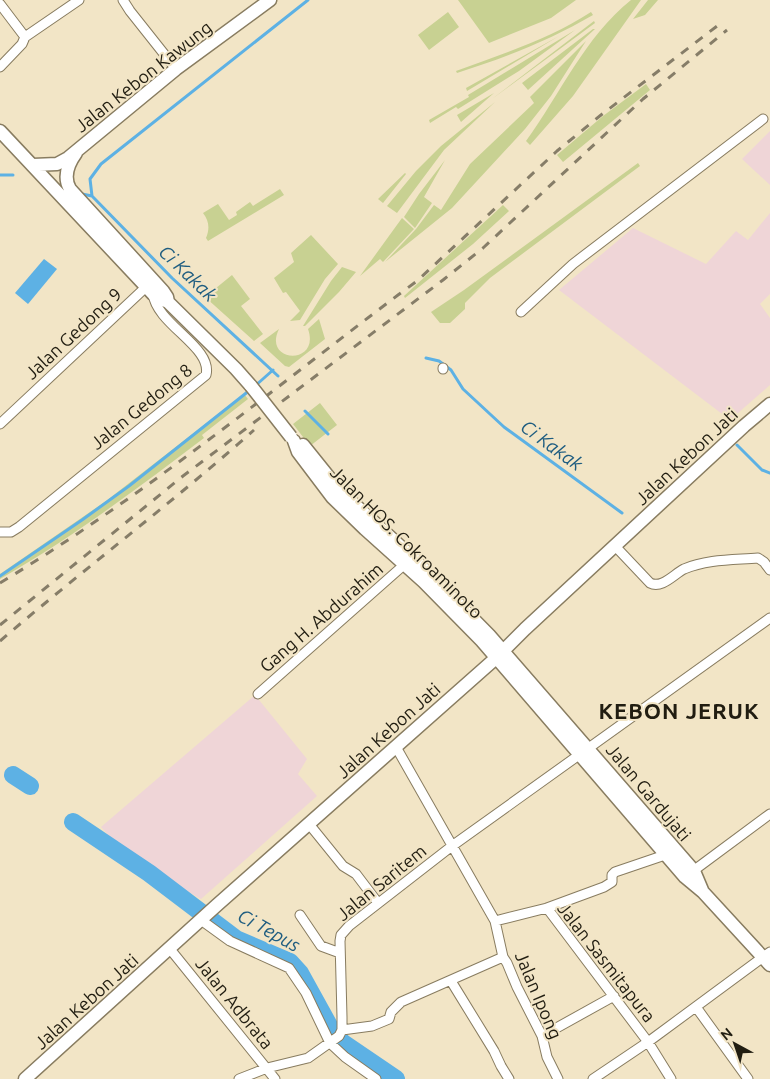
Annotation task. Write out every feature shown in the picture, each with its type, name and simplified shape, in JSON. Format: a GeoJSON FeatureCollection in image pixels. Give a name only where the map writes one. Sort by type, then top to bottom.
{"type":"FeatureCollection","features":[{"type":"Feature","properties":{"kind":"main road","name":"Jalan Kebon Kawung"},"geometry":{"type":"LineString","coordinates":[[32,165],[57,164],[68,158],[176,69],[270,0]]}},
{"type":"Feature","properties":{"kind":"main road","name":"Jalan HOS. Cokroaminoto"},"geometry":{"type":"LineString","coordinates":[[0,131],[150,290],[160,299],[168,302],[236,369],[293,439],[305,448],[340,491],[405,564],[486,638],[503,639],[525,629]]}},
{"type":"Feature","properties":{"kind":"main road","name":"Jalan HOS. Cokroaminoto"},"geometry":{"type":"LineString","coordinates":[[79,149],[70,161],[66,174],[67,184],[163,291],[168,302]]}},
{"type":"Feature","properties":{"kind":"main road","name":"Jalan Kebon Jati"},"geometry":{"type":"LineString","coordinates":[[26,1079],[217,905],[476,676],[744,426],[770,404]]}},
{"type":"Feature","properties":{"kind":"main road","name":"Jalan HOS. Cokroaminoto"},"geometry":{"type":"LineString","coordinates":[[380,535],[431,575],[500,654]]}},
{"type":"Feature","properties":{"kind":"main road","name":"Jalan HOS. Cokroaminoto"},"geometry":{"type":"LineString","coordinates":[[476,676],[481,667],[486,638]]}},
{"type":"Feature","properties":{"kind":"main road","name":"Jalan Gardujati"},"geometry":{"type":"LineString","coordinates":[[500,654],[584,751],[643,813],[703,892],[768,958]]}},
{"type":"Feature","properties":{"kind":"main road","name":"Jalan Gardujati"},"geometry":{"type":"LineString","coordinates":[[584,751],[665,855],[689,874]]}},
{"type":"Feature","properties":{"kind":"street"},"geometry":{"type":"LineString","coordinates":[[0,67],[22,44],[25,37],[79,0]]}},
{"type":"Feature","properties":{"kind":"street"},"geometry":{"type":"LineString","coordinates":[[123,0],[176,69]]}},
{"type":"Feature","properties":{"kind":"street"},"geometry":{"type":"LineString","coordinates":[[0,4],[25,37]]}},
{"type":"Feature","properties":{"kind":"street"},"geometry":{"type":"LineString","coordinates":[[521,312],[573,264],[763,119]]}},
{"type":"Feature","properties":{"kind":"street","name":"Jalan Gedong 9"},"geometry":{"type":"LineString","coordinates":[[2,418],[150,290]]}},
{"type":"Feature","properties":{"kind":"street","name":"Jalan Gedong 8"},"geometry":{"type":"LineString","coordinates":[[0,532],[11,532],[19,527],[206,375],[208,369],[203,357],[157,308],[150,290]]}},
{"type":"Feature","properties":{"kind":"street"},"geometry":{"type":"LineString","coordinates":[[615,546],[650,583],[659,586],[679,572],[695,564],[758,558],[770,570]]}},
{"type":"Feature","properties":{"kind":"street","name":"Gang H. Abdurahim"},"geometry":{"type":"LineString","coordinates":[[258,694],[405,564]]}},
{"type":"Feature","properties":{"kind":"street","name":"Jalan Saritem"},"geometry":{"type":"LineString","coordinates":[[336,1038],[342,979],[340,953],[342,935],[349,926],[452,846],[770,618]]}},
{"type":"Feature","properties":{"kind":"street","name":"Jalan Ipong"},"geometry":{"type":"LineString","coordinates":[[396,746],[495,921],[503,957],[508,963],[517,987],[542,1036],[547,1058],[558,1079]]}},
{"type":"Feature","properties":{"kind":"street"},"geometry":{"type":"LineString","coordinates":[[689,874],[770,814]]}},
{"type":"Feature","properties":{"kind":"street"},"geometry":{"type":"LineString","coordinates":[[309,824],[343,866],[356,874],[378,903]]}},
{"type":"Feature","properties":{"kind":"street"},"geometry":{"type":"LineString","coordinates":[[547,908],[604,887],[612,882],[612,875],[615,872],[665,855]]}},
{"type":"Feature","properties":{"kind":"street","name":"Jalan Sasmitapura"},"geometry":{"type":"LineString","coordinates":[[495,921],[547,908],[648,1042],[671,1079]]}},
{"type":"Feature","properties":{"kind":"street"},"geometry":{"type":"LineString","coordinates":[[300,915],[323,949],[340,953]]}},
{"type":"Feature","properties":{"kind":"street"},"geometry":{"type":"LineString","coordinates":[[202,919],[230,941],[289,968],[336,1038],[345,1057],[376,1079]]}},
{"type":"Feature","properties":{"kind":"street","name":"Jalan Adbrata"},"geometry":{"type":"LineString","coordinates":[[170,949],[275,1079]]}},
{"type":"Feature","properties":{"kind":"street"},"geometry":{"type":"LineString","coordinates":[[239,1079],[267,1068],[308,1058],[336,1038],[389,1019],[391,1012],[401,1002],[503,957]]}},
{"type":"Feature","properties":{"kind":"street"},"geometry":{"type":"LineString","coordinates":[[593,1079],[768,958]]}},
{"type":"Feature","properties":{"kind":"street"},"geometry":{"type":"LineString","coordinates":[[451,981],[509,1079]]}},
{"type":"Feature","properties":{"kind":"street"},"geometry":{"type":"LineString","coordinates":[[542,1036],[614,996]]}},
{"type":"Feature","properties":{"kind":"street"},"geometry":{"type":"LineString","coordinates":[[696,1007],[748,1079]]}},
{"type":"Feature","properties":{"kind":"shaded area"},"geometry":{"type":"Polygon","coordinates":[[[770,131],[770,185],[742,159],[770,131]]]}},
{"type":"Feature","properties":{"kind":"shaded area"},"geometry":{"type":"Polygon","coordinates":[[[770,213],[770,294],[760,304],[770,318],[770,385],[730,420],[559,290],[633,228],[706,264],[736,231],[748,240],[770,213]]]}},
{"type":"Feature","properties":{"kind":"shaded area"},"geometry":{"type":"Polygon","coordinates":[[[255,695],[307,759],[298,774],[317,796],[201,899],[130,858],[101,827],[255,695]]]}},
{"type":"Feature","properties":{"kind":"green space"},"geometry":{"type":"Polygon","coordinates":[[[458,0],[576,0],[551,18],[489,43],[458,0]]]}},
{"type":"Feature","properties":{"kind":"green space"},"geometry":{"type":"Polygon","coordinates":[[[631,0],[641,0],[573,96],[530,145],[526,141],[586,49],[614,15],[631,0]]]}},
{"type":"Feature","properties":{"kind":"green space"},"geometry":{"type":"Polygon","coordinates":[[[648,0],[658,0],[645,15],[633,19],[648,0]]]}},
{"type":"Feature","properties":{"kind":"green space"},"geometry":{"type":"Polygon","coordinates":[[[448,12],[459,27],[429,50],[418,35],[448,12]]]}},
{"type":"Feature","properties":{"kind":"green space"},"geometry":{"type":"Polygon","coordinates":[[[591,12],[593,15],[527,48],[457,73],[456,71],[542,38],[591,12]]]}},
{"type":"Feature","properties":{"kind":"green space"},"geometry":{"type":"Polygon","coordinates":[[[594,21],[595,23],[492,99],[594,21]]]}},
{"type":"Feature","properties":{"kind":"green space"},"geometry":{"type":"Polygon","coordinates":[[[595,29],[528,90],[522,83],[595,29]]]}},
{"type":"Feature","properties":{"kind":"green space"},"geometry":{"type":"Polygon","coordinates":[[[575,30],[519,71],[458,109],[456,107],[430,123],[429,120],[575,30]]]}},
{"type":"Feature","properties":{"kind":"green space"},"geometry":{"type":"Polygon","coordinates":[[[559,36],[467,91],[466,88],[559,36]]]}},
{"type":"Feature","properties":{"kind":"green space"},"geometry":{"type":"Polygon","coordinates":[[[586,41],[551,96],[525,129],[452,208],[385,262],[416,229],[434,205],[441,210],[470,164],[534,103],[530,97],[586,41]]]}},
{"type":"Feature","properties":{"kind":"green space"},"geometry":{"type":"Polygon","coordinates":[[[646,84],[650,90],[563,162],[557,155],[603,116],[646,84]]]}},
{"type":"Feature","properties":{"kind":"green space"},"geometry":{"type":"Polygon","coordinates":[[[494,93],[461,122],[457,115],[494,93]]]}},
{"type":"Feature","properties":{"kind":"green space"},"geometry":{"type":"Polygon","coordinates":[[[495,102],[444,150],[397,213],[387,206],[416,171],[441,146],[495,102]]]}},
{"type":"Feature","properties":{"kind":"green space"},"geometry":{"type":"Polygon","coordinates":[[[445,160],[424,197],[432,203],[415,228],[404,217],[445,160]]]}},
{"type":"Feature","properties":{"kind":"green space"},"geometry":{"type":"Polygon","coordinates":[[[638,163],[640,166],[490,278],[465,303],[465,309],[450,323],[440,323],[431,312],[464,290],[638,163]]]}},
{"type":"Feature","properties":{"kind":"green space"},"geometry":{"type":"Polygon","coordinates":[[[405,173],[383,203],[378,199],[405,173]]]}},
{"type":"Feature","properties":{"kind":"green space"},"geometry":{"type":"Polygon","coordinates":[[[280,189],[284,195],[208,241],[206,238],[208,231],[207,219],[203,213],[218,204],[229,220],[237,215],[236,212],[250,202],[253,206],[280,189]]]}},
{"type":"Feature","properties":{"kind":"green space"},"geometry":{"type":"Polygon","coordinates":[[[503,205],[509,211],[473,244],[405,298],[404,296],[503,205]]]}},
{"type":"Feature","properties":{"kind":"green space"},"geometry":{"type":"Polygon","coordinates":[[[402,218],[414,229],[383,262],[380,259],[360,276],[402,218]]]}},
{"type":"Feature","properties":{"kind":"green space"},"geometry":{"type":"Polygon","coordinates":[[[311,235],[338,264],[325,279],[300,320],[290,321],[300,311],[286,292],[283,293],[274,278],[294,262],[291,253],[311,235]]]}},
{"type":"Feature","properties":{"kind":"green space"},"geometry":{"type":"Polygon","coordinates":[[[342,267],[356,272],[339,292],[303,326],[331,281],[342,267]]]}},
{"type":"Feature","properties":{"kind":"green space"},"geometry":{"type":"Polygon","coordinates":[[[232,275],[250,299],[241,306],[263,334],[254,341],[205,297],[232,275]]]}},
{"type":"Feature","properties":{"kind":"green space"},"geometry":{"type":"Polygon","coordinates":[[[319,319],[325,339],[289,367],[285,366],[260,343],[279,329],[276,340],[278,349],[284,354],[292,356],[300,354],[307,349],[310,341],[308,329],[319,319]]]}},
{"type":"Feature","properties":{"kind":"green space"},"geometry":{"type":"Polygon","coordinates":[[[244,394],[248,399],[202,435],[204,438],[79,530],[0,579],[0,574],[106,501],[244,394]]]}},
{"type":"Feature","properties":{"kind":"green space"},"geometry":{"type":"Polygon","coordinates":[[[320,403],[337,425],[310,446],[293,424],[320,403]]]}},
{"type":"Feature","properties":{"kind":"water"},"geometry":{"type":"Polygon","coordinates":[[[44,259],[57,269],[28,304],[15,293],[44,259]]]}},
{"type":"Feature","properties":{"kind":"waterway"},"geometry":{"type":"LineString","coordinates":[[92,196],[90,179],[101,164],[308,0]]}},
{"type":"Feature","properties":{"kind":"waterway","name":"Ci Kakak"},"geometry":{"type":"LineString","coordinates":[[0,175],[13,175]]}},
{"type":"Feature","properties":{"kind":"waterway","name":"Ci Kakak"},"geometry":{"type":"LineString","coordinates":[[82,194],[92,196],[172,278],[278,376]]}},
{"type":"Feature","properties":{"kind":"waterway","name":"Ci Kakak"},"geometry":{"type":"LineString","coordinates":[[426,358],[439,361],[451,370],[463,389],[504,427],[622,513]]}},
{"type":"Feature","properties":{"kind":"waterway"},"geometry":{"type":"LineString","coordinates":[[255,386],[273,370]]}},
{"type":"Feature","properties":{"kind":"waterway"},"geometry":{"type":"LineString","coordinates":[[0,576],[129,486],[250,390]]}},
{"type":"Feature","properties":{"kind":"waterway","name":"Ci Kakak"},"geometry":{"type":"LineString","coordinates":[[305,411],[328,434]]}},
{"type":"Feature","properties":{"kind":"waterway","name":"Ci Kakak"},"geometry":{"type":"LineString","coordinates":[[737,445],[762,470],[770,473]]}},
{"type":"Feature","properties":{"kind":"waterway","name":"Ci Tepus"},"geometry":{"type":"LineString","coordinates":[[13,775],[30,786]]}},
{"type":"Feature","properties":{"kind":"waterway","name":"Ci Tepus"},"geometry":{"type":"LineString","coordinates":[[73,822],[149,873],[236,939],[290,962],[300,973],[332,1031],[343,1043],[396,1079]]}},
{"type":"Feature","properties":{"kind":"railway"},"geometry":{"type":"LineString","coordinates":[[0,583],[153,481],[417,281],[557,151],[721,23]]}},
{"type":"Feature","properties":{"kind":"railway"},"geometry":{"type":"LineString","coordinates":[[0,625],[183,476],[483,248],[643,99],[727,30]]}},
{"type":"Feature","properties":{"kind":"railway"},"geometry":{"type":"LineString","coordinates":[[0,641],[192,484],[254,430]]}},
{"type":"Feature","properties":{"kind":"district","name":"KEBON JERUK"},"geometry":{"type":"Point","coordinates":[679,710]}}]}
